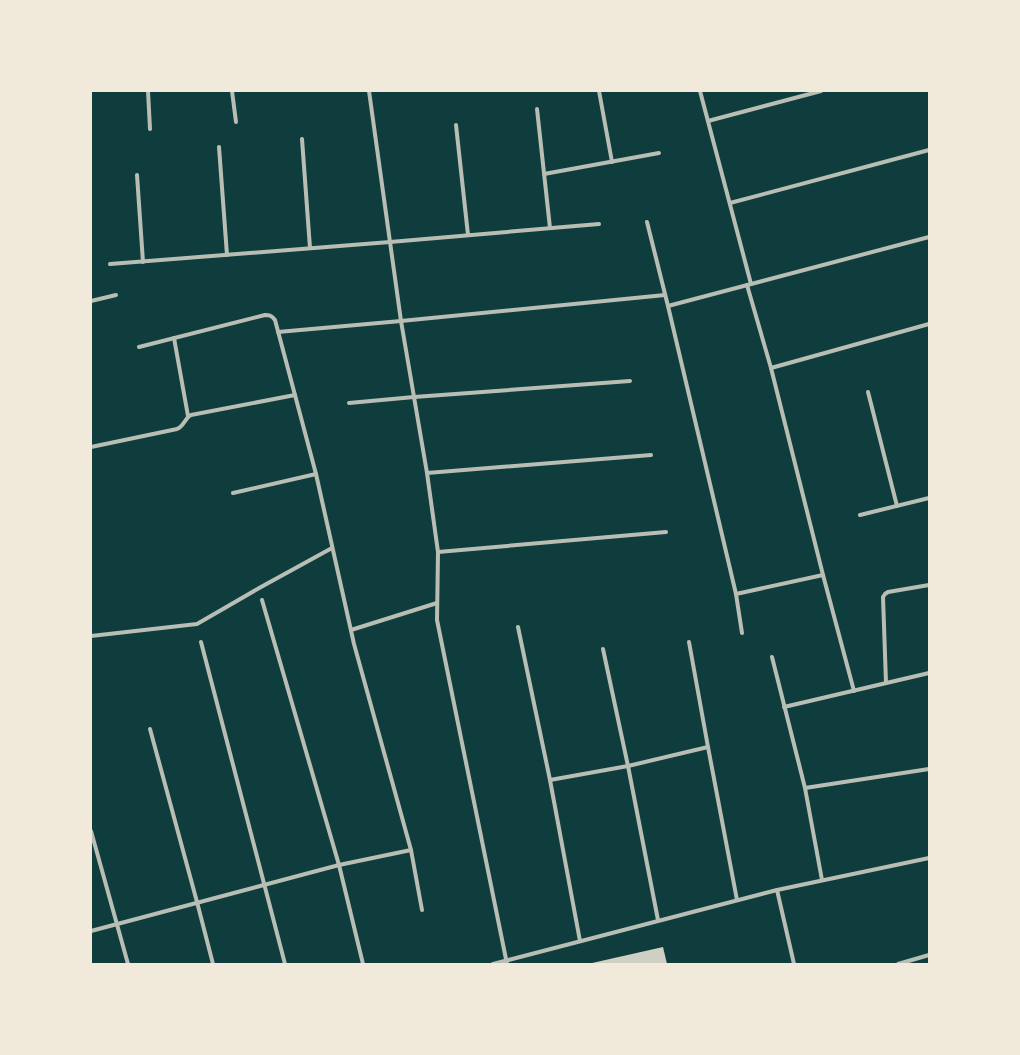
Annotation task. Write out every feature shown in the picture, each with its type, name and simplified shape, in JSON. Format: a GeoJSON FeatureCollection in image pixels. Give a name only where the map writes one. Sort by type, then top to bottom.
{"type":"FeatureCollection","features":[{"type":"Feature","properties":{"kind":"street"},"geometry":{"type":"LineString","coordinates":[[148,91],[150,130]]}},
{"type":"Feature","properties":{"kind":"street"},"geometry":{"type":"LineString","coordinates":[[232,91],[236,122]]}},
{"type":"Feature","properties":{"kind":"street"},"geometry":{"type":"LineString","coordinates":[[369,91],[401,321],[427,473],[438,552],[437,620],[506,962]]}},
{"type":"Feature","properties":{"kind":"street"},"geometry":{"type":"LineString","coordinates":[[600,91],[612,162]]}},
{"type":"Feature","properties":{"kind":"street"},"geometry":{"type":"LineString","coordinates":[[700,91],[730,203],[749,285],[854,691]]}},
{"type":"Feature","properties":{"kind":"street"},"geometry":{"type":"LineString","coordinates":[[708,121],[821,91]]}},
{"type":"Feature","properties":{"kind":"street"},"geometry":{"type":"LineString","coordinates":[[537,109],[550,228]]}},
{"type":"Feature","properties":{"kind":"street"},"geometry":{"type":"LineString","coordinates":[[456,124],[468,235]]}},
{"type":"Feature","properties":{"kind":"street"},"geometry":{"type":"LineString","coordinates":[[302,139],[310,248]]}},
{"type":"Feature","properties":{"kind":"street"},"geometry":{"type":"LineString","coordinates":[[219,147],[227,255]]}},
{"type":"Feature","properties":{"kind":"street"},"geometry":{"type":"LineString","coordinates":[[730,203],[929,150]]}},
{"type":"Feature","properties":{"kind":"street"},"geometry":{"type":"LineString","coordinates":[[544,174],[660,153]]}},
{"type":"Feature","properties":{"kind":"street"},"geometry":{"type":"LineString","coordinates":[[137,175],[143,262]]}},
{"type":"Feature","properties":{"kind":"street"},"geometry":{"type":"LineString","coordinates":[[646,222],[668,306],[736,594],[742,633]]}},
{"type":"Feature","properties":{"kind":"street"},"geometry":{"type":"LineString","coordinates":[[110,264],[599,224]]}},
{"type":"Feature","properties":{"kind":"street"},"geometry":{"type":"LineString","coordinates":[[668,306],[929,237]]}},
{"type":"Feature","properties":{"kind":"street"},"geometry":{"type":"LineString","coordinates":[[91,301],[116,295]]}},
{"type":"Feature","properties":{"kind":"street"},"geometry":{"type":"LineString","coordinates":[[278,332],[665,295]]}},
{"type":"Feature","properties":{"kind":"street"},"geometry":{"type":"LineString","coordinates":[[139,347],[265,315],[272,316],[275,320],[316,474],[351,630],[411,850],[422,910]]}},
{"type":"Feature","properties":{"kind":"street"},"geometry":{"type":"LineString","coordinates":[[771,368],[929,324]]}},
{"type":"Feature","properties":{"kind":"street"},"geometry":{"type":"LineString","coordinates":[[91,447],[177,429],[182,426],[188,416],[174,338]]}},
{"type":"Feature","properties":{"kind":"street"},"geometry":{"type":"LineString","coordinates":[[348,403],[630,381]]}},
{"type":"Feature","properties":{"kind":"street"},"geometry":{"type":"LineString","coordinates":[[868,392],[897,506]]}},
{"type":"Feature","properties":{"kind":"street"},"geometry":{"type":"LineString","coordinates":[[188,416],[295,395]]}},
{"type":"Feature","properties":{"kind":"street"},"geometry":{"type":"LineString","coordinates":[[427,473],[650,455]]}},
{"type":"Feature","properties":{"kind":"street"},"geometry":{"type":"LineString","coordinates":[[233,493],[316,474]]}},
{"type":"Feature","properties":{"kind":"street"},"geometry":{"type":"LineString","coordinates":[[860,515],[929,498]]}},
{"type":"Feature","properties":{"kind":"street"},"geometry":{"type":"LineString","coordinates":[[438,552],[666,532]]}},
{"type":"Feature","properties":{"kind":"street"},"geometry":{"type":"LineString","coordinates":[[91,636],[197,624],[332,548]]}},
{"type":"Feature","properties":{"kind":"street"},"geometry":{"type":"LineString","coordinates":[[736,594],[823,575]]}},
{"type":"Feature","properties":{"kind":"street"},"geometry":{"type":"LineString","coordinates":[[886,683],[883,597],[888,592],[929,585]]}},
{"type":"Feature","properties":{"kind":"street"},"geometry":{"type":"LineString","coordinates":[[262,600],[339,865],[363,964]]}},
{"type":"Feature","properties":{"kind":"street"},"geometry":{"type":"LineString","coordinates":[[351,630],[437,603]]}},
{"type":"Feature","properties":{"kind":"street"},"geometry":{"type":"LineString","coordinates":[[518,627],[550,780],[580,941]]}},
{"type":"Feature","properties":{"kind":"street"},"geometry":{"type":"LineString","coordinates":[[202,642],[285,964]]}},
{"type":"Feature","properties":{"kind":"street"},"geometry":{"type":"LineString","coordinates":[[689,642],[737,900]]}},
{"type":"Feature","properties":{"kind":"street"},"geometry":{"type":"LineString","coordinates":[[603,649],[628,766],[658,920]]}},
{"type":"Feature","properties":{"kind":"street"},"geometry":{"type":"LineString","coordinates":[[772,657],[805,788],[822,880]]}},
{"type":"Feature","properties":{"kind":"street"},"geometry":{"type":"LineString","coordinates":[[784,707],[929,673]]}},
{"type":"Feature","properties":{"kind":"street"},"geometry":{"type":"LineString","coordinates":[[150,729],[213,964]]}},
{"type":"Feature","properties":{"kind":"street"},"geometry":{"type":"LineString","coordinates":[[550,780],[628,766],[708,747]]}},
{"type":"Feature","properties":{"kind":"street"},"geometry":{"type":"LineString","coordinates":[[805,788],[929,769]]}},
{"type":"Feature","properties":{"kind":"street"},"geometry":{"type":"LineString","coordinates":[[91,831],[128,964]]}},
{"type":"Feature","properties":{"kind":"street"},"geometry":{"type":"LineString","coordinates":[[91,930],[339,865],[411,850]]}},
{"type":"Feature","properties":{"kind":"street"},"geometry":{"type":"LineString","coordinates":[[493,964],[506,962],[658,920],[777,890],[929,858]]}},
{"type":"Feature","properties":{"kind":"street"},"geometry":{"type":"LineString","coordinates":[[777,890],[794,964]]}},
{"type":"Feature","properties":{"kind":"street"},"geometry":{"type":"LineString","coordinates":[[898,964],[929,955]]}},
{"type":"Feature","properties":{"kind":"building"},"geometry":{"type":"Polygon","coordinates":[[[663,947],[667,964],[592,964],[592,963],[663,947]]]}}]}
